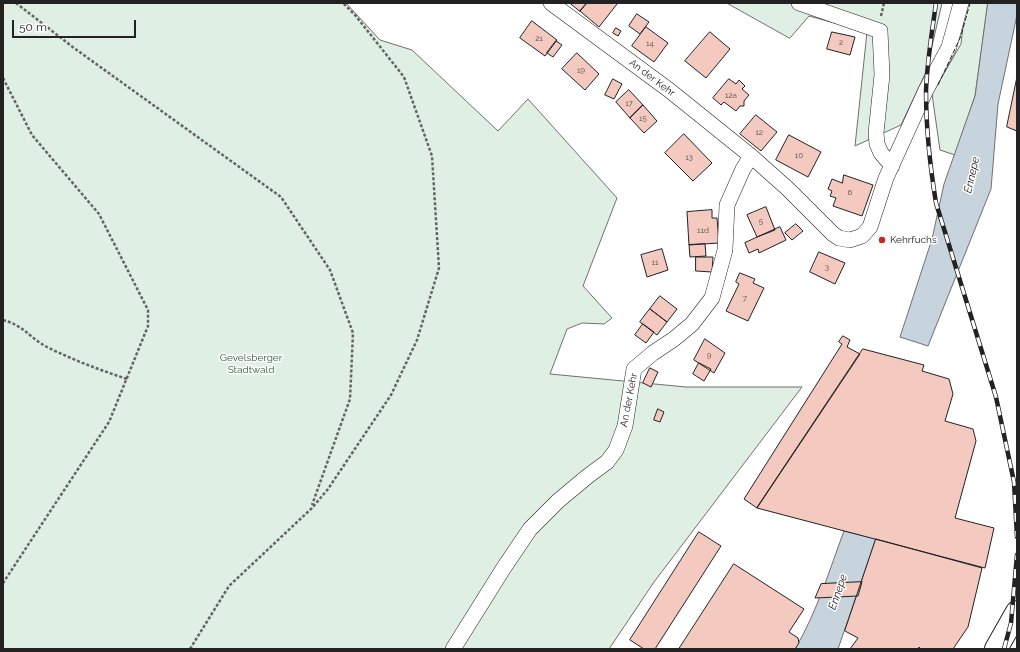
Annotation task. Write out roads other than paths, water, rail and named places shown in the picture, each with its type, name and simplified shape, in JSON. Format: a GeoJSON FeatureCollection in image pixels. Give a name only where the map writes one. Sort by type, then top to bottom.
{"type":"FeatureCollection","features":[{"type":"Feature","properties":{"kind":"main road"},"geometry":{"type":"LineString","coordinates":[[996,649],[1017,612]]}},
{"type":"Feature","properties":{"kind":"street","name":"An der Kehr"},"geometry":{"type":"LineString","coordinates":[[551,3],[669,90],[751,156],[788,189],[833,234],[845,240],[862,236],[870,227],[886,178],[926,90],[949,47],[961,3]]}},
{"type":"Feature","properties":{"kind":"street"},"geometry":{"type":"LineString","coordinates":[[799,3],[880,31],[882,75],[876,133],[877,144],[892,166]]}},
{"type":"Feature","properties":{"kind":"street","name":"An der Kehr"},"geometry":{"type":"LineString","coordinates":[[453,649],[530,529],[558,501],[607,462],[616,450],[625,426],[634,370],[653,353],[674,340],[692,324],[712,298],[725,250],[727,205],[743,169],[751,156]]}},
{"type":"Feature","properties":{"kind":"water","name":"Ennepe"},"geometry":{"type":"Polygon","coordinates":[[[988,3],[1017,3],[1017,15],[998,104],[991,189],[928,346],[900,337],[932,239],[944,184],[975,96],[988,3]]]}},
{"type":"Feature","properties":{"kind":"water","name":"Ennepe"},"geometry":{"type":"Polygon","coordinates":[[[844,531],[876,539],[838,649],[795,649],[810,621],[844,531]]]}},
{"type":"Feature","properties":{"kind":"railway"},"geometry":{"type":"LineString","coordinates":[[936,3],[926,91],[930,161],[936,203],[996,397],[1014,482],[1017,537]]}},
{"type":"Feature","properties":{"kind":"railway"},"geometry":{"type":"LineString","coordinates":[[1004,649],[1011,623],[1017,555]]}},
{"type":"Feature","properties":{"kind":"place","name":"Kehrfuchs"},"geometry":{"type":"Point","coordinates":[882,240]}},
{"type":"Feature","properties":{"kind":"park label","name":"Gevelsberger Stadtwald"},"geometry":{"type":"Point","coordinates":[251,364]}}]}
